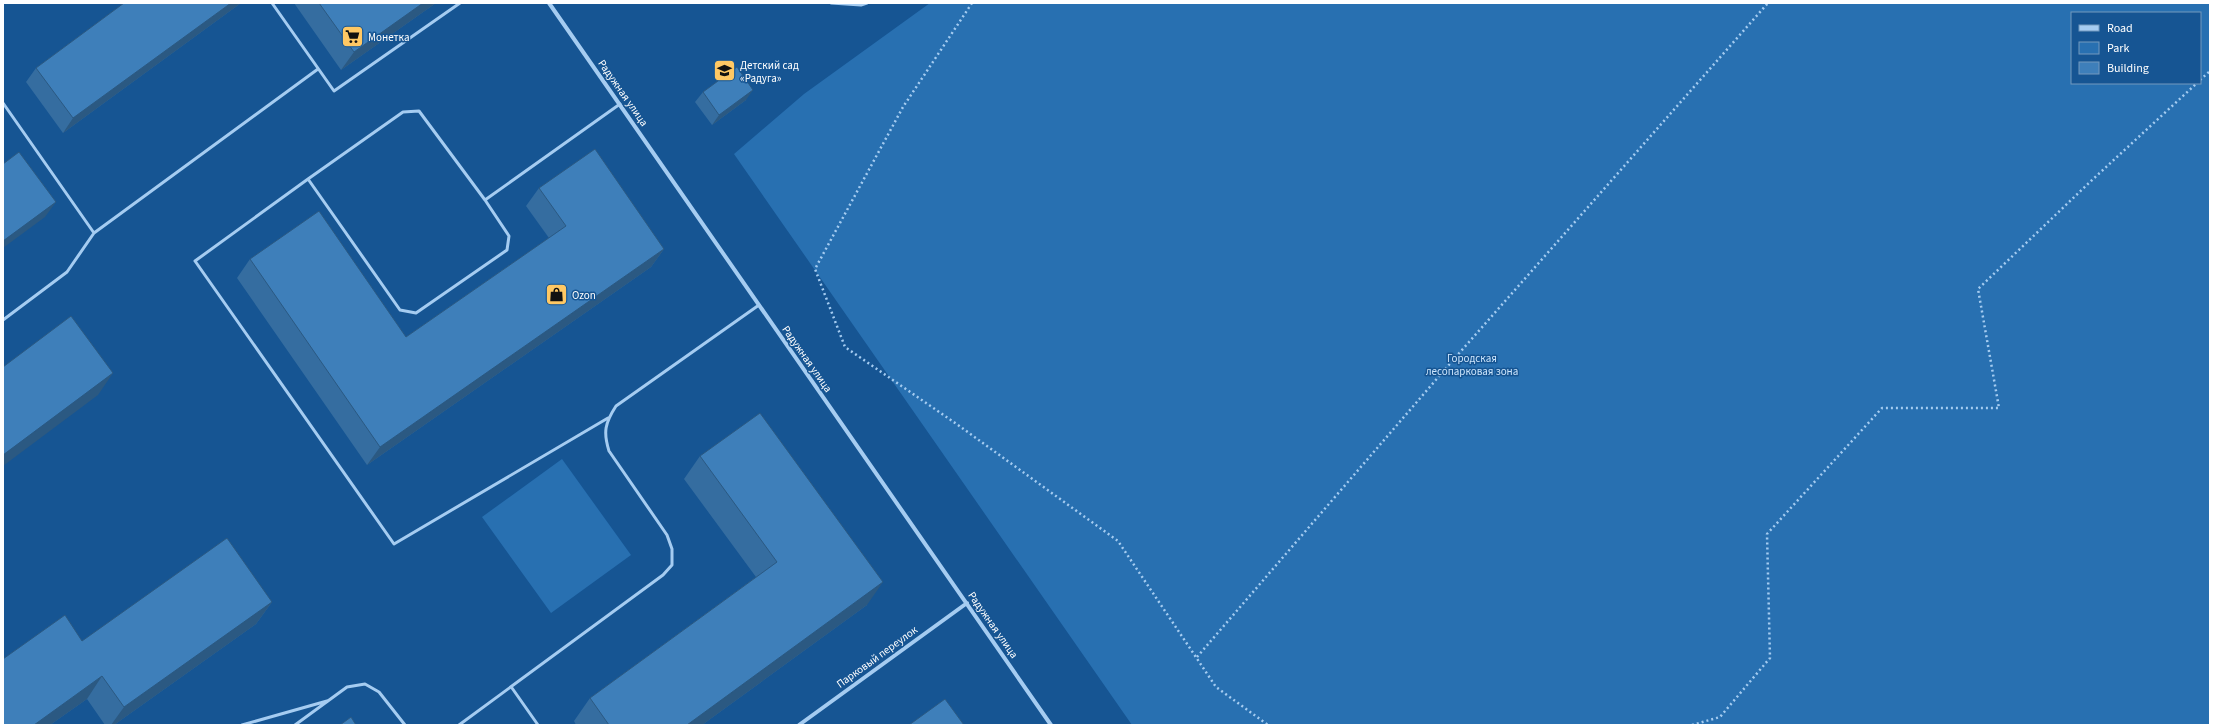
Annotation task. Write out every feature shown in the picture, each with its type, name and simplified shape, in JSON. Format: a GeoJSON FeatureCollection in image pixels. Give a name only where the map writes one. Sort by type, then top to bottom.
{"type":"FeatureCollection","features":[{"type":"Feature","properties":{"kind":"street","name":"Радужная улица"},"geometry":{"type":"LineString","coordinates":[[549,3],[1051,725]]}},
{"type":"Feature","properties":{"kind":"street","name":"Парковый переулок"},"geometry":{"type":"LineString","coordinates":[[799,725],[967,603]]}},
{"type":"Feature","properties":{"kind":"lane"},"geometry":{"type":"LineString","coordinates":[[272,3],[334,91],[460,3]]}},
{"type":"Feature","properties":{"kind":"lane"},"geometry":{"type":"LineString","coordinates":[[831,3],[861,5],[867,3]]}},
{"type":"Feature","properties":{"kind":"lane"},"geometry":{"type":"LineString","coordinates":[[3,320],[67,272],[94,233],[318,69]]}},
{"type":"Feature","properties":{"kind":"lane"},"geometry":{"type":"LineString","coordinates":[[3,103],[94,233]]}},
{"type":"Feature","properties":{"kind":"lane"},"geometry":{"type":"LineString","coordinates":[[485,200],[620,104]]}},
{"type":"Feature","properties":{"kind":"lane"},"geometry":{"type":"LineString","coordinates":[[308,179],[400,310],[416,313],[507,250],[509,236],[485,200],[419,111],[403,112],[308,179],[195,261],[394,544],[608,418]]}},
{"type":"Feature","properties":{"kind":"lane"},"geometry":{"type":"LineString","coordinates":[[459,725],[512,688],[663,575],[672,565],[672,549],[667,535],[609,452],[604,436],[608,418],[616,406],[759,305]]}},
{"type":"Feature","properties":{"kind":"lane"},"geometry":{"type":"LineString","coordinates":[[295,725],[347,687],[365,684],[379,692],[405,725]]}},
{"type":"Feature","properties":{"kind":"lane"},"geometry":{"type":"LineString","coordinates":[[512,688],[538,725]]}},
{"type":"Feature","properties":{"kind":"lane"},"geometry":{"type":"LineString","coordinates":[[242,725],[329,701]]}},
{"type":"Feature","properties":{"kind":"path"},"geometry":{"type":"LineString","coordinates":[[972,3],[903,107],[814,269],[845,347],[958,425],[1118,541],[1216,686],[1268,725]]}},
{"type":"Feature","properties":{"kind":"path"},"geometry":{"type":"LineString","coordinates":[[1197,657],[1442,373],[1768,3]]}},
{"type":"Feature","properties":{"kind":"path"},"geometry":{"type":"LineString","coordinates":[[2201,79],[2210,71]]}},
{"type":"Feature","properties":{"kind":"path"},"geometry":{"type":"LineString","coordinates":[[1692,725],[1720,718],[1770,658],[1767,534],[1882,408],[1999,408],[1978,289],[2090,181],[2196,84]]}},
{"type":"Feature","properties":{"kind":"green space","name":"Городская лесопарковая зона"},"geometry":{"type":"Polygon","coordinates":[[[930,3],[2210,3],[2210,725],[1132,725],[734,154],[804,94],[930,3]]]}},
{"type":"Feature","properties":{"kind":"green space"},"geometry":{"type":"Polygon","coordinates":[[[562,459],[631,555],[551,613],[482,517],[562,459]]]}},
{"type":"Feature","properties":{"kind":"building"},"geometry":{"type":"Polygon","coordinates":[[[124,3],[231,3],[73,118],[36,68],[124,3]]]}},
{"type":"Feature","properties":{"kind":"building"},"geometry":{"type":"Polygon","coordinates":[[[319,3],[423,3],[354,52],[319,3]]]}},
{"type":"Feature","properties":{"kind":"building"},"geometry":{"type":"Polygon","coordinates":[[[737,67],[753,90],[719,115],[703,92],[737,67]]]}},
{"type":"Feature","properties":{"kind":"building"},"geometry":{"type":"Polygon","coordinates":[[[595,149],[664,249],[380,447],[250,259],[319,211],[406,337],[566,226],[539,188],[595,149]]]}},
{"type":"Feature","properties":{"kind":"building"},"geometry":{"type":"Polygon","coordinates":[[[19,152],[56,202],[3,241],[3,164],[19,152]]]}},
{"type":"Feature","properties":{"kind":"building"},"geometry":{"type":"Polygon","coordinates":[[[71,316],[113,373],[3,455],[3,367],[71,316]]]}},
{"type":"Feature","properties":{"kind":"building"},"geometry":{"type":"Polygon","coordinates":[[[760,413],[883,582],[687,725],[609,725],[590,698],[777,562],[700,456],[760,413]]]}},
{"type":"Feature","properties":{"kind":"building"},"geometry":{"type":"Polygon","coordinates":[[[227,538],[272,602],[124,707],[102,676],[34,725],[3,725],[3,659],[65,615],[82,641],[227,538]]]}},
{"type":"Feature","properties":{"kind":"building"},"geometry":{"type":"Polygon","coordinates":[[[945,699],[964,725],[909,725],[945,699]]]}},
{"type":"Feature","properties":{"kind":"building"},"geometry":{"type":"Polygon","coordinates":[[[351,717],[356,725],[340,725],[351,717]]]}},
{"type":"Feature","properties":{"kind":"place","name":"Монетка"},"geometry":{"type":"Point","coordinates":[353,37]}},
{"type":"Feature","properties":{"kind":"place","name":"Детский сад «Радуга»"},"geometry":{"type":"Point","coordinates":[725,71]}},
{"type":"Feature","properties":{"kind":"place","name":"Ozon"},"geometry":{"type":"Point","coordinates":[557,295]}}]}
